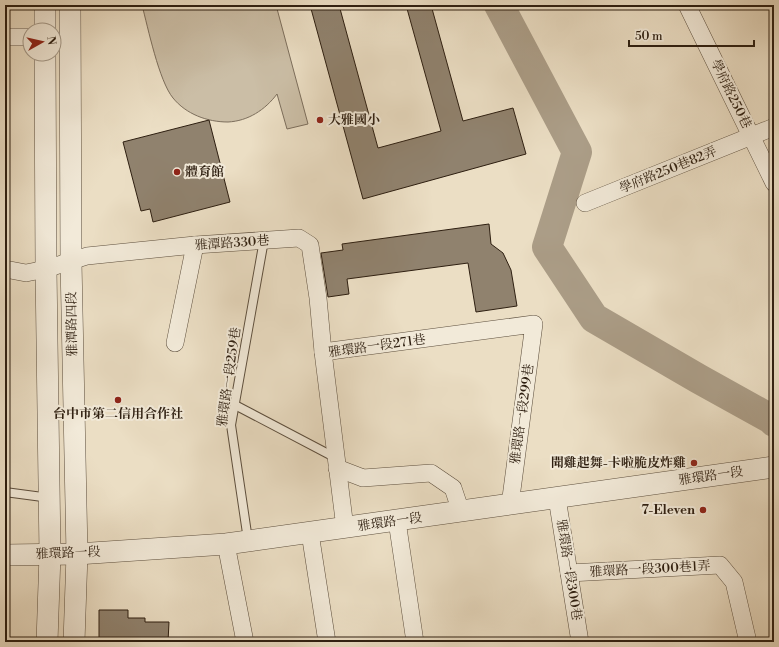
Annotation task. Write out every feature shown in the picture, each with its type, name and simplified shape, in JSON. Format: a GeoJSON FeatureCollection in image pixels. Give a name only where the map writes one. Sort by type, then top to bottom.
{"type":"FeatureCollection","features":[{"type":"Feature","properties":{"kind":"street"},"geometry":{"type":"LineString","coordinates":[[45,5],[45,22]]}},
{"type":"Feature","properties":{"kind":"street","name":"雅潭路四段"},"geometry":{"type":"LineString","coordinates":[[70,5],[71,262],[77,554],[74,642]]}},
{"type":"Feature","properties":{"kind":"street","name":"學府路250巷"},"geometry":{"type":"LineString","coordinates":[[687,5],[774,183]]}},
{"type":"Feature","properties":{"kind":"street"},"geometry":{"type":"LineString","coordinates":[[5,37],[22,37]]}},
{"type":"Feature","properties":{"kind":"street","name":"雅潭路四段"},"geometry":{"type":"LineString","coordinates":[[45,62],[46,269],[50,498],[47,642]]}},
{"type":"Feature","properties":{"kind":"street","name":"學府路250巷82弄"},"geometry":{"type":"LineString","coordinates":[[585,203],[774,127]]}},
{"type":"Feature","properties":{"kind":"street","name":"雅潭路330巷"},"geometry":{"type":"LineString","coordinates":[[5,269],[26,273],[46,269],[87,256],[195,245],[299,238],[310,245],[318,298],[323,352]]}},
{"type":"Feature","properties":{"kind":"street"},"geometry":{"type":"LineString","coordinates":[[174,343],[195,245]]}},
{"type":"Feature","properties":{"kind":"street","name":"雅環路一段271巷"},"geometry":{"type":"LineString","coordinates":[[345,528],[323,352],[534,324]]}},
{"type":"Feature","properties":{"kind":"street","name":"雅環路一段299巷"},"geometry":{"type":"LineString","coordinates":[[510,505],[534,324]]}},
{"type":"Feature","properties":{"kind":"street"},"geometry":{"type":"LineString","coordinates":[[337,463],[363,478],[431,473],[453,488],[461,512]]}},
{"type":"Feature","properties":{"kind":"street","name":"雅環路一段"},"geometry":{"type":"LineString","coordinates":[[5,555],[77,554],[226,544],[774,467]]}},
{"type":"Feature","properties":{"kind":"street","name":"雅環路一段300巷"},"geometry":{"type":"LineString","coordinates":[[557,498],[580,642]]}},
{"type":"Feature","properties":{"kind":"street"},"geometry":{"type":"LineString","coordinates":[[397,521],[415,642]]}},
{"type":"Feature","properties":{"kind":"street"},"geometry":{"type":"LineString","coordinates":[[310,533],[327,642]]}},
{"type":"Feature","properties":{"kind":"street"},"geometry":{"type":"LineString","coordinates":[[226,544],[245,642]]}},
{"type":"Feature","properties":{"kind":"street","name":"雅環路一段300巷1弄"},"geometry":{"type":"LineString","coordinates":[[569,573],[720,565],[734,582],[748,642]]}},
{"type":"Feature","properties":{"kind":"lane","name":"雅環路一段259巷"},"geometry":{"type":"LineString","coordinates":[[248,541],[231,425],[264,240]]}},
{"type":"Feature","properties":{"kind":"lane"},"geometry":{"type":"LineString","coordinates":[[235,405],[337,463]]}},
{"type":"Feature","properties":{"kind":"lane"},"geometry":{"type":"LineString","coordinates":[[5,492],[50,498]]}},
{"type":"Feature","properties":{"kind":"shaded area"},"geometry":{"type":"Polygon","coordinates":[[[142,5],[276,5],[308,124],[287,129],[277,94],[256,114],[228,122],[205,119],[191,113],[178,104],[163,80],[154,54],[142,5]]]}},
{"type":"Feature","properties":{"kind":"building"},"geometry":{"type":"Polygon","coordinates":[[[310,5],[339,5],[378,148],[441,131],[406,5],[431,5],[463,121],[513,108],[526,154],[363,199],[310,5]]]}},
{"type":"Feature","properties":{"kind":"building","name":"體育館"},"geometry":{"type":"Polygon","coordinates":[[[209,120],[230,202],[153,222],[150,209],[141,211],[123,142],[209,120]]]}},
{"type":"Feature","properties":{"kind":"building"},"geometry":{"type":"Polygon","coordinates":[[[489,224],[491,244],[503,253],[511,270],[517,306],[476,312],[468,263],[347,279],[349,294],[328,297],[321,253],[343,250],[342,244],[489,224]]]}},
{"type":"Feature","properties":{"kind":"building"},"geometry":{"type":"Polygon","coordinates":[[[99,610],[128,610],[128,618],[145,618],[145,622],[169,622],[168,642],[99,642],[99,610]]]}},
{"type":"Feature","properties":{"kind":"waterway"},"geometry":{"type":"LineString","coordinates":[[499,5],[577,152],[547,247],[594,318],[774,422]]}},
{"type":"Feature","properties":{"kind":"place","name":"大雅國小"},"geometry":{"type":"Point","coordinates":[320,120]}},
{"type":"Feature","properties":{"kind":"place","name":"體育館"},"geometry":{"type":"Point","coordinates":[177,172]}},
{"type":"Feature","properties":{"kind":"place","name":"台中市第二信用合作社"},"geometry":{"type":"Point","coordinates":[118,400]}},
{"type":"Feature","properties":{"kind":"place","name":"聞雞起舞-卡啦脆皮炸雞"},"geometry":{"type":"Point","coordinates":[694,463]}},
{"type":"Feature","properties":{"kind":"place","name":"7-Eleven"},"geometry":{"type":"Point","coordinates":[703,510]}}]}
